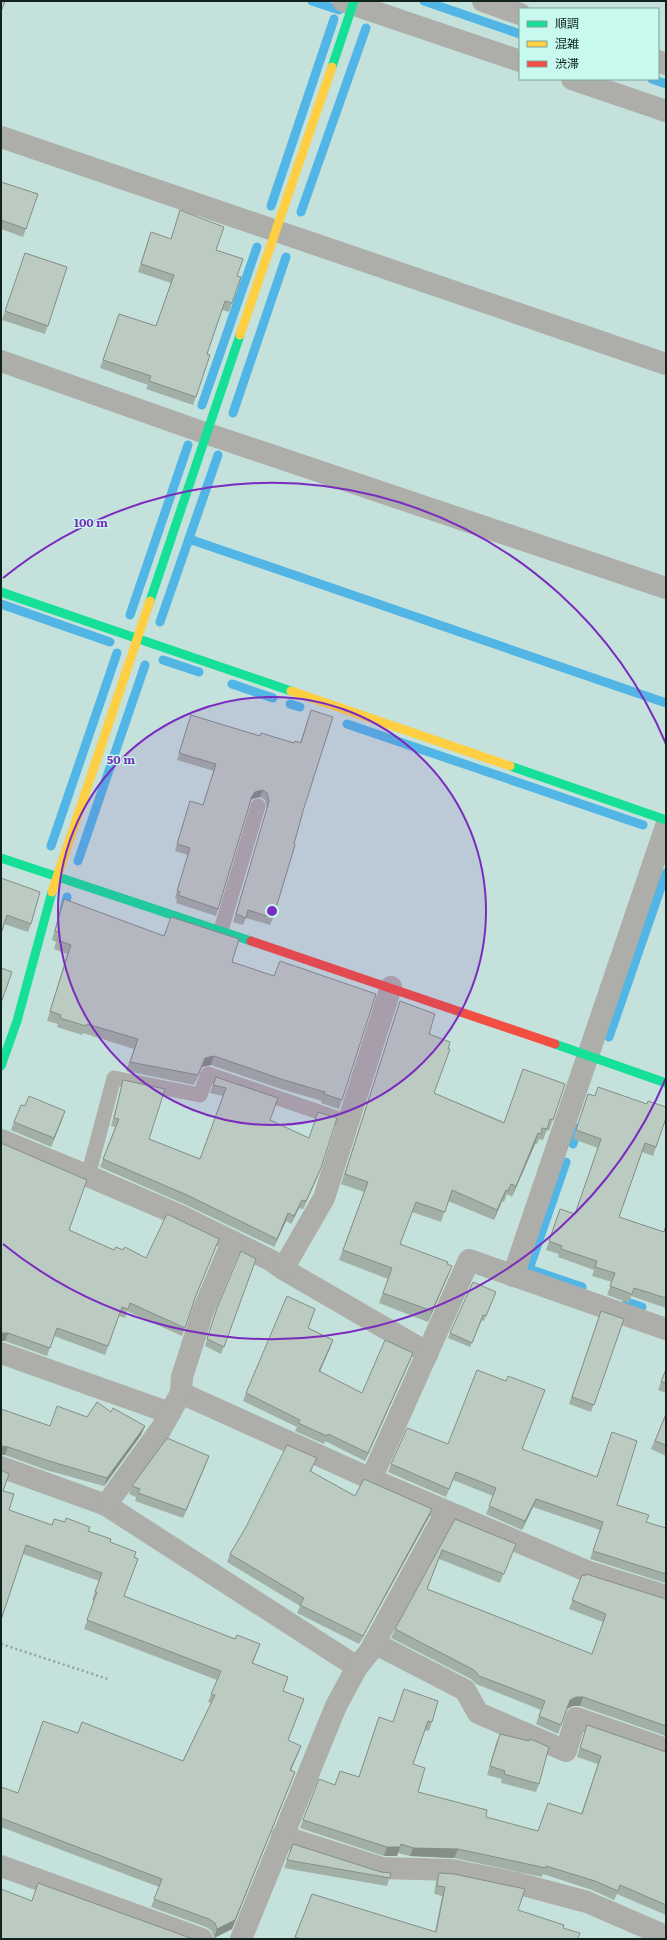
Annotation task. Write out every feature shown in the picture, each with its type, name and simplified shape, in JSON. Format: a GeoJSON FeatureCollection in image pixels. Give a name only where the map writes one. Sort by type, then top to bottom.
{"type":"FeatureCollection","features":[{"type":"Feature","properties":{"kind":"street"},"geometry":{"type":"LineString","coordinates":[[483,1],[519,14]]}},
{"type":"Feature","properties":{"kind":"street"},"geometry":{"type":"LineString","coordinates":[[1,1066],[17,1021],[56,876],[137,639],[205,433],[275,232],[350,2],[519,61]]}},
{"type":"Feature","properties":{"kind":"street"},"geometry":{"type":"LineString","coordinates":[[575,80],[666,111]]}},
{"type":"Feature","properties":{"kind":"street"},"geometry":{"type":"LineString","coordinates":[[1,137],[275,232],[666,364]]}},
{"type":"Feature","properties":{"kind":"street"},"geometry":{"type":"LineString","coordinates":[[1,361],[205,433],[666,588]]}},
{"type":"Feature","properties":{"kind":"street"},"geometry":{"type":"LineString","coordinates":[[1,592],[666,820]]}},
{"type":"Feature","properties":{"kind":"street"},"geometry":{"type":"LineString","coordinates":[[514,1276],[666,826]]}},
{"type":"Feature","properties":{"kind":"street"},"geometry":{"type":"LineString","coordinates":[[1,858],[391,987],[666,1083]]}},
{"type":"Feature","properties":{"kind":"street"},"geometry":{"type":"LineString","coordinates":[[283,1269],[324,1198],[391,987]]}},
{"type":"Feature","properties":{"kind":"street"},"geometry":{"type":"LineString","coordinates":[[1,1140],[179,1215],[272,1261],[283,1269],[428,1353]]}},
{"type":"Feature","properties":{"kind":"street"},"geometry":{"type":"LineString","coordinates":[[106,1505],[161,1428],[181,1393],[182,1377],[203,1311],[232,1242]]}},
{"type":"Feature","properties":{"kind":"street"},"geometry":{"type":"LineString","coordinates":[[371,1479],[469,1260],[666,1329]]}},
{"type":"Feature","properties":{"kind":"street"},"geometry":{"type":"LineString","coordinates":[[1,1353],[170,1413]]}},
{"type":"Feature","properties":{"kind":"street"},"geometry":{"type":"LineString","coordinates":[[181,1393],[446,1512],[589,1572],[666,1596]]}},
{"type":"Feature","properties":{"kind":"street"},"geometry":{"type":"LineString","coordinates":[[1,1467],[106,1505],[357,1667]]}},
{"type":"Feature","properties":{"kind":"street"},"geometry":{"type":"LineString","coordinates":[[241,1939],[336,1706],[357,1667],[374,1643],[446,1512]]}},
{"type":"Feature","properties":{"kind":"street"},"geometry":{"type":"LineString","coordinates":[[374,1643],[465,1690],[478,1713],[566,1751],[576,1718],[666,1749]]}},
{"type":"Feature","properties":{"kind":"street"},"geometry":{"type":"LineString","coordinates":[[282,1836],[382,1868],[452,1870],[516,1883],[587,1902],[666,1936]]}},
{"type":"Feature","properties":{"kind":"street"},"geometry":{"type":"LineString","coordinates":[[1,1866],[202,1939]]}},
{"type":"Feature","properties":{"kind":"lane"},"geometry":{"type":"LineString","coordinates":[[221,930],[258,806]]}},
{"type":"Feature","properties":{"kind":"lane"},"geometry":{"type":"LineString","coordinates":[[88,1176],[114,1078],[200,1095],[208,1074],[348,1122]]}},
{"type":"Feature","properties":{"kind":"path"},"geometry":{"type":"LineString","coordinates":[[1,1644],[108,1679]]}},
{"type":"Feature","properties":{"kind":"building"},"geometry":{"type":"Polygon","coordinates":[[[1,1],[5,1],[1,12],[1,1]]]}},
{"type":"Feature","properties":{"kind":"building"},"geometry":{"type":"Polygon","coordinates":[[[1,182],[38,194],[26,229],[1,220],[1,182]]]}},
{"type":"Feature","properties":{"kind":"building"},"geometry":{"type":"Polygon","coordinates":[[[180,210],[224,227],[216,250],[243,259],[237,276],[241,277],[232,303],[225,301],[207,354],[210,355],[196,397],[149,381],[151,376],[103,360],[119,314],[156,326],[174,275],[141,264],[151,232],[171,239],[180,210]]]}},
{"type":"Feature","properties":{"kind":"building"},"geometry":{"type":"Polygon","coordinates":[[[25,253],[67,267],[48,326],[5,311],[25,253]]]}},
{"type":"Feature","properties":{"kind":"building"},"geometry":{"type":"Polygon","coordinates":[[[311,710],[333,717],[303,811],[294,844],[295,845],[273,918],[248,910],[246,918],[236,914],[269,801],[267,793],[263,790],[255,792],[252,796],[218,909],[178,895],[180,892],[177,891],[190,848],[177,844],[190,801],[203,805],[216,764],[179,753],[191,715],[260,736],[261,733],[294,743],[295,741],[301,743],[311,710]]]}},
{"type":"Feature","properties":{"kind":"building"},"geometry":{"type":"Polygon","coordinates":[[[1,878],[40,892],[31,924],[7,915],[1,934],[1,878]]]}},
{"type":"Feature","properties":{"kind":"building"},"geometry":{"type":"Polygon","coordinates":[[[64,899],[164,936],[171,917],[239,939],[232,962],[274,976],[280,961],[376,994],[342,1100],[324,1094],[325,1092],[284,1080],[214,1056],[205,1058],[198,1075],[130,1062],[138,1039],[87,1024],[86,1026],[60,1018],[61,1015],[50,1011],[71,945],[57,940],[60,933],[55,931],[64,899]]]}},
{"type":"Feature","properties":{"kind":"building"},"geometry":{"type":"Polygon","coordinates":[[[1,968],[12,972],[1,1003],[1,968]]]}},
{"type":"Feature","properties":{"kind":"building"},"geometry":{"type":"Polygon","coordinates":[[[400,1001],[435,1014],[429,1034],[450,1042],[448,1049],[450,1049],[434,1093],[504,1123],[523,1069],[565,1084],[553,1120],[550,1119],[547,1129],[542,1128],[541,1134],[538,1133],[516,1186],[511,1184],[508,1191],[506,1190],[497,1210],[452,1190],[445,1212],[416,1202],[400,1244],[448,1262],[447,1264],[452,1266],[432,1311],[383,1293],[392,1268],[343,1250],[368,1182],[345,1174],[400,1001]]]}},
{"type":"Feature","properties":{"kind":"building"},"geometry":{"type":"Polygon","coordinates":[[[216,1077],[278,1098],[270,1120],[309,1138],[318,1112],[337,1118],[321,1168],[306,1201],[302,1200],[294,1216],[288,1213],[277,1239],[187,1195],[103,1159],[119,1119],[114,1118],[123,1080],[165,1089],[149,1139],[200,1159],[226,1088],[213,1085],[216,1077]]]}},
{"type":"Feature","properties":{"kind":"building"},"geometry":{"type":"Polygon","coordinates":[[[598,1087],[647,1104],[648,1101],[666,1107],[666,1118],[656,1147],[645,1143],[619,1217],[664,1232],[665,1228],[666,1229],[666,1298],[634,1288],[632,1294],[610,1286],[615,1273],[595,1267],[597,1261],[561,1249],[562,1246],[549,1241],[560,1209],[575,1214],[601,1139],[576,1130],[588,1094],[595,1096],[598,1087]]]}},
{"type":"Feature","properties":{"kind":"building"},"geometry":{"type":"Polygon","coordinates":[[[29,1096],[65,1111],[54,1138],[14,1122],[21,1105],[25,1106],[29,1096]]]}},
{"type":"Feature","properties":{"kind":"building"},"geometry":{"type":"Polygon","coordinates":[[[1,1143],[87,1180],[69,1230],[114,1250],[116,1247],[123,1250],[125,1247],[146,1258],[167,1214],[219,1239],[195,1298],[185,1328],[130,1303],[128,1309],[122,1307],[108,1346],[57,1328],[50,1348],[8,1333],[1,1333],[1,1143]]]}},
{"type":"Feature","properties":{"kind":"building"},"geometry":{"type":"Polygon","coordinates":[[[241,1251],[256,1259],[224,1347],[207,1339],[217,1308],[241,1251]]]}},
{"type":"Feature","properties":{"kind":"building"},"geometry":{"type":"Polygon","coordinates":[[[473,1282],[496,1292],[486,1316],[483,1315],[472,1343],[450,1333],[473,1282]]]}},
{"type":"Feature","properties":{"kind":"building"},"geometry":{"type":"Polygon","coordinates":[[[287,1296],[315,1309],[308,1328],[333,1340],[319,1371],[362,1393],[385,1340],[413,1353],[368,1453],[328,1434],[327,1436],[298,1423],[300,1420],[246,1393],[287,1296]]]}},
{"type":"Feature","properties":{"kind":"building"},"geometry":{"type":"Polygon","coordinates":[[[601,1311],[624,1319],[594,1405],[572,1397],[601,1311]]]}},
{"type":"Feature","properties":{"kind":"building"},"geometry":{"type":"Polygon","coordinates":[[[666,1369],[666,1383],[661,1382],[666,1369]]]}},
{"type":"Feature","properties":{"kind":"building"},"geometry":{"type":"Polygon","coordinates":[[[477,1370],[506,1381],[508,1376],[545,1390],[522,1449],[597,1477],[612,1432],[637,1441],[617,1505],[649,1515],[646,1522],[666,1528],[666,1574],[593,1551],[603,1522],[536,1499],[525,1521],[489,1506],[496,1488],[456,1472],[449,1489],[391,1464],[407,1428],[448,1444],[477,1370]]]}},
{"type":"Feature","properties":{"kind":"building"},"geometry":{"type":"Polygon","coordinates":[[[97,1402],[111,1412],[113,1408],[145,1426],[107,1478],[8,1447],[1,1447],[1,1409],[50,1426],[57,1406],[87,1417],[97,1402]]]}},
{"type":"Feature","properties":{"kind":"building"},"geometry":{"type":"Polygon","coordinates":[[[666,1414],[666,1445],[655,1441],[666,1414]]]}},
{"type":"Feature","properties":{"kind":"building"},"geometry":{"type":"Polygon","coordinates":[[[167,1438],[209,1456],[186,1510],[138,1493],[140,1489],[132,1486],[167,1438]]]}},
{"type":"Feature","properties":{"kind":"building"},"geometry":{"type":"Polygon","coordinates":[[[287,1445],[317,1458],[310,1471],[355,1496],[364,1479],[432,1509],[363,1636],[300,1605],[304,1598],[230,1554],[246,1527],[287,1445]]]}},
{"type":"Feature","properties":{"kind":"building"},"geometry":{"type":"Polygon","coordinates":[[[1,1470],[9,1474],[3,1491],[14,1494],[9,1510],[52,1525],[54,1519],[65,1522],[66,1518],[90,1527],[88,1531],[111,1539],[110,1542],[136,1552],[134,1557],[138,1559],[124,1596],[235,1639],[237,1635],[260,1644],[252,1663],[288,1677],[283,1691],[304,1699],[288,1740],[301,1746],[290,1770],[295,1772],[235,1920],[217,1929],[215,1923],[209,1919],[154,1899],[162,1879],[1,1818],[1,1787],[18,1793],[43,1721],[78,1733],[82,1722],[183,1761],[215,1695],[211,1694],[221,1671],[87,1620],[102,1573],[26,1545],[1,1620],[1,1470]]]}},
{"type":"Feature","properties":{"kind":"building"},"geometry":{"type":"Polygon","coordinates":[[[455,1519],[516,1544],[504,1574],[442,1550],[427,1589],[592,1654],[606,1614],[572,1600],[582,1575],[585,1576],[586,1574],[666,1599],[666,1726],[583,1697],[576,1697],[570,1700],[561,1725],[539,1716],[545,1701],[479,1676],[474,1670],[395,1629],[455,1519]]]}},
{"type":"Feature","properties":{"kind":"building"},"geometry":{"type":"Polygon","coordinates":[[[404,1689],[438,1701],[432,1722],[428,1721],[413,1764],[425,1768],[418,1792],[487,1810],[486,1817],[538,1831],[548,1803],[582,1814],[601,1756],[580,1748],[587,1725],[666,1752],[666,1905],[620,1885],[618,1891],[595,1881],[546,1866],[546,1868],[458,1849],[413,1848],[401,1844],[400,1847],[387,1847],[303,1820],[319,1779],[335,1785],[340,1771],[359,1777],[379,1717],[393,1722],[404,1689]]]}},
{"type":"Feature","properties":{"kind":"building"},"geometry":{"type":"Polygon","coordinates":[[[500,1734],[529,1741],[530,1739],[549,1747],[539,1784],[504,1774],[505,1771],[490,1766],[500,1734]]]}},
{"type":"Feature","properties":{"kind":"building"},"geometry":{"type":"Polygon","coordinates":[[[293,1844],[381,1872],[391,1873],[390,1878],[287,1860],[293,1844]]]}},
{"type":"Feature","properties":{"kind":"building"},"geometry":{"type":"Polygon","coordinates":[[[439,1873],[454,1874],[525,1889],[518,1910],[564,1925],[563,1928],[580,1933],[578,1939],[300,1939],[295,1937],[312,1894],[436,1932],[445,1887],[437,1886],[439,1873]]]}},
{"type":"Feature","properties":{"kind":"building"},"geometry":{"type":"Polygon","coordinates":[[[38,1883],[193,1939],[1,1939],[1,1889],[32,1901],[38,1883]]]}},
{"type":"Feature","properties":{"kind":"waterway"},"geometry":{"type":"LineString","coordinates":[[312,1],[339,10]]}},
{"type":"Feature","properties":{"kind":"waterway"},"geometry":{"type":"LineString","coordinates":[[424,1],[519,34]]}},
{"type":"Feature","properties":{"kind":"waterway"},"geometry":{"type":"LineString","coordinates":[[271,206],[334,19]]}},
{"type":"Feature","properties":{"kind":"waterway"},"geometry":{"type":"LineString","coordinates":[[301,212],[366,28]]}},
{"type":"Feature","properties":{"kind":"waterway"},"geometry":{"type":"LineString","coordinates":[[655,80],[666,84]]}},
{"type":"Feature","properties":{"kind":"waterway"},"geometry":{"type":"LineString","coordinates":[[202,405],[257,247]]}},
{"type":"Feature","properties":{"kind":"waterway"},"geometry":{"type":"LineString","coordinates":[[233,413],[286,257]]}},
{"type":"Feature","properties":{"kind":"waterway"},"geometry":{"type":"LineString","coordinates":[[130,615],[188,445]]}},
{"type":"Feature","properties":{"kind":"waterway"},"geometry":{"type":"LineString","coordinates":[[160,622],[218,455]]}},
{"type":"Feature","properties":{"kind":"waterway"},"geometry":{"type":"LineString","coordinates":[[189,539],[666,703]]}},
{"type":"Feature","properties":{"kind":"waterway"},"geometry":{"type":"LineString","coordinates":[[1,604],[110,642]]}},
{"type":"Feature","properties":{"kind":"waterway"},"geometry":{"type":"LineString","coordinates":[[51,846],[117,653]]}},
{"type":"Feature","properties":{"kind":"waterway"},"geometry":{"type":"LineString","coordinates":[[163,660],[199,672]]}},
{"type":"Feature","properties":{"kind":"waterway"},"geometry":{"type":"LineString","coordinates":[[78,861],[145,665]]}},
{"type":"Feature","properties":{"kind":"waterway"},"geometry":{"type":"LineString","coordinates":[[232,684],[273,698]]}},
{"type":"Feature","properties":{"kind":"waterway"},"geometry":{"type":"LineString","coordinates":[[290,704],[300,707]]}},
{"type":"Feature","properties":{"kind":"waterway"},"geometry":{"type":"LineString","coordinates":[[347,724],[643,825]]}},
{"type":"Feature","properties":{"kind":"waterway"},"geometry":{"type":"LineString","coordinates":[[609,1037],[666,873]]}},
{"type":"Feature","properties":{"kind":"waterway"},"geometry":{"type":"LineString","coordinates":[[64,910],[67,897]]}},
{"type":"Feature","properties":{"kind":"waterway"},"geometry":{"type":"LineString","coordinates":[[573,1144],[578,1128]]}},
{"type":"Feature","properties":{"kind":"waterway"},"geometry":{"type":"LineString","coordinates":[[566,1162],[529,1269],[582,1287]]}},
{"type":"Feature","properties":{"kind":"waterway"},"geometry":{"type":"LineString","coordinates":[[627,1302],[642,1307]]}},
{"type":"Feature","properties":{"kind":"traffic: fast"},"geometry":{"type":"LineString","coordinates":[[332,67],[354,1]]}},
{"type":"Feature","properties":{"kind":"traffic: fast"},"geometry":{"type":"LineString","coordinates":[[150,601],[240,335]]}},
{"type":"Feature","properties":{"kind":"traffic: fast"},"geometry":{"type":"LineString","coordinates":[[1,592],[291,691]]}},
{"type":"Feature","properties":{"kind":"traffic: fast"},"geometry":{"type":"LineString","coordinates":[[510,766],[666,820]]}},
{"type":"Feature","properties":{"kind":"traffic: fast"},"geometry":{"type":"LineString","coordinates":[[1,858],[251,941]]}},
{"type":"Feature","properties":{"kind":"traffic: fast"},"geometry":{"type":"LineString","coordinates":[[1,1066],[17,1021],[52,892]]}},
{"type":"Feature","properties":{"kind":"traffic: fast"},"geometry":{"type":"LineString","coordinates":[[555,1044],[666,1083]]}},
{"type":"Feature","properties":{"kind":"traffic: slow"},"geometry":{"type":"LineString","coordinates":[[240,335],[332,67]]}},
{"type":"Feature","properties":{"kind":"traffic: slow"},"geometry":{"type":"LineString","coordinates":[[52,892],[150,601]]}},
{"type":"Feature","properties":{"kind":"traffic: slow"},"geometry":{"type":"LineString","coordinates":[[291,691],[510,766]]}},
{"type":"Feature","properties":{"kind":"traffic: jam"},"geometry":{"type":"LineString","coordinates":[[251,941],[555,1044]]}}]}
